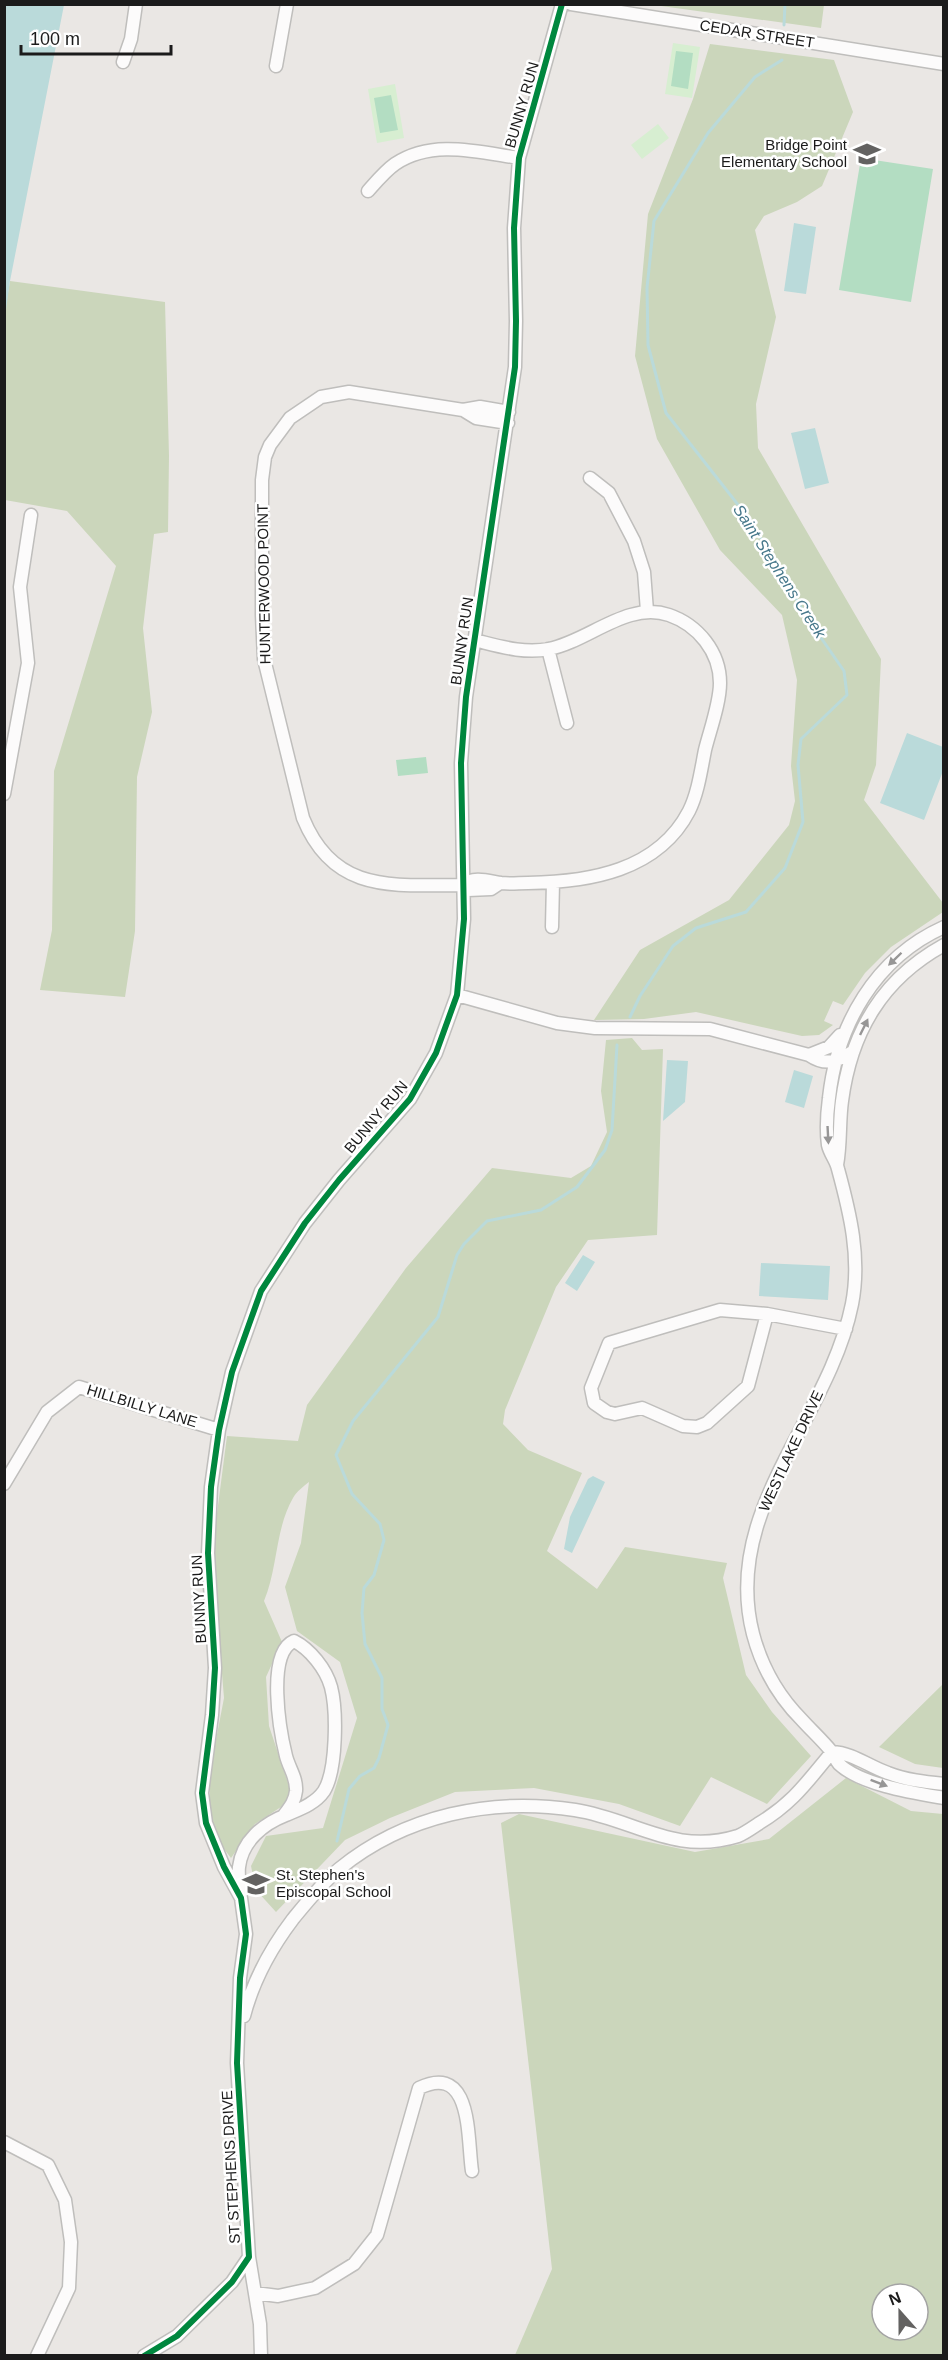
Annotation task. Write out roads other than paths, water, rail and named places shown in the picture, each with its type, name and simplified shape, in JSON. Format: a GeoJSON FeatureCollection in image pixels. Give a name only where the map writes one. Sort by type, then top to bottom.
{"type":"FeatureCollection","features":[{"type":"Feature","properties":{"kind":"street"},"geometry":{"type":"LineString","coordinates":[[123,62],[131,39],[136,4]]}},
{"type":"Feature","properties":{"kind":"street"},"geometry":{"type":"LineString","coordinates":[[276,66],[287,4]]}},
{"type":"Feature","properties":{"kind":"street","name":"BUNNY RUN"},"geometry":{"type":"LineString","coordinates":[[239,2037],[240,1978],[246,1934],[241,1898],[224,1867],[206,1823],[202,1793],[212,1715],[215,1668],[208,1553],[211,1487],[219,1430],[232,1372],[261,1291],[305,1223],[339,1180],[410,1099],[436,1053],[457,995],[464,919],[461,763],[466,697],[508,418],[516,321],[514,228],[519,158],[562,4]]}},
{"type":"Feature","properties":{"kind":"street","name":"CEDAR STREET"},"geometry":{"type":"LineString","coordinates":[[571,4],[944,64]]}},
{"type":"Feature","properties":{"kind":"street"},"geometry":{"type":"LineString","coordinates":[[368,190],[394,165],[424,150],[456,149],[519,158]]}},
{"type":"Feature","properties":{"kind":"street","name":"HUNTERWOOD POINT"},"geometry":{"type":"LineString","coordinates":[[508,418],[476,417],[463,410],[349,392],[321,397],[290,418],[270,445],[265,457],[262,480],[261,615],[264,659],[294,786],[309,833],[331,860],[346,872],[363,880],[389,884],[462,885],[467,880],[491,879],[500,883],[553,882]]}},
{"type":"Feature","properties":{"kind":"street"},"geometry":{"type":"LineString","coordinates":[[590,478],[609,493],[634,541],[644,572],[647,611]]}},
{"type":"Feature","properties":{"kind":"street"},"geometry":{"type":"LineString","coordinates":[[4,794],[28,663],[20,587],[31,515]]}},
{"type":"Feature","properties":{"kind":"street"},"geometry":{"type":"LineString","coordinates":[[474,640],[525,652],[548,649],[631,615],[647,611],[668,615],[688,624],[705,641],[714,656],[720,685],[697,787],[689,811],[660,848],[635,864],[599,877],[553,882],[552,927]]}},
{"type":"Feature","properties":{"kind":"street"},"geometry":{"type":"LineString","coordinates":[[548,649],[567,723]]}},
{"type":"Feature","properties":{"kind":"street","name":"WESTLAKE DRIVE"},"geometry":{"type":"LineString","coordinates":[[944,927],[911,946],[889,964],[869,988],[843,1033],[834,1062],[827,1108],[827,1131],[830,1152],[837,1165],[853,1227],[855,1291],[846,1329],[826,1378],[764,1503],[750,1550],[746,1591],[748,1612],[763,1665],[785,1702],[832,1752],[840,1765],[861,1777],[896,1790],[944,1798]]}},
{"type":"Feature","properties":{"kind":"street","name":"WESTLAKE DRIVE"},"geometry":{"type":"LineString","coordinates":[[837,1165],[842,1100],[852,1052],[872,1011],[885,991],[911,965],[944,945]]}},
{"type":"Feature","properties":{"kind":"street"},"geometry":{"type":"LineString","coordinates":[[457,995],[557,1023],[595,1028],[710,1029],[809,1055],[816,1060],[834,1062],[852,1052]]}},
{"type":"Feature","properties":{"kind":"street"},"geometry":{"type":"LineString","coordinates":[[809,1055],[829,1047],[843,1033]]}},
{"type":"Feature","properties":{"kind":"street"},"geometry":{"type":"LineString","coordinates":[[767,1314],[748,1386],[707,1423],[697,1427],[683,1426],[642,1408],[615,1414],[607,1412],[594,1403],[591,1388],[609,1343],[720,1310],[767,1314],[846,1329]]}},
{"type":"Feature","properties":{"kind":"street","name":"HILLBILLY LANE"},"geometry":{"type":"LineString","coordinates":[[4,1484],[47,1412],[79,1387],[219,1430]]}},
{"type":"Feature","properties":{"kind":"street"},"geometry":{"type":"LineString","coordinates":[[241,1898],[239,1866],[249,1840],[266,1824],[302,1809],[316,1800],[325,1789],[330,1772],[334,1708],[331,1685],[319,1663],[294,1641],[289,1643],[280,1660],[276,1686],[286,1757],[295,1777],[296,1788],[295,1801],[284,1815]]}},
{"type":"Feature","properties":{"kind":"street"},"geometry":{"type":"LineString","coordinates":[[239,2037],[255,1983],[277,1941],[309,1899],[339,1869],[374,1845],[407,1828],[448,1814],[485,1807],[535,1804],[578,1810],[608,1818],[645,1833],[684,1842],[712,1841],[740,1835],[794,1799],[832,1752],[847,1753],[903,1778],[944,1784]]}},
{"type":"Feature","properties":{"kind":"street","name":"ST STEPHENS DRIVE"},"geometry":{"type":"LineString","coordinates":[[144,2355],[177,2336],[232,2282],[249,2257],[237,2063],[239,2037]]}},
{"type":"Feature","properties":{"kind":"street"},"geometry":{"type":"LineString","coordinates":[[255,2293],[278,2296],[315,2289],[354,2264],[377,2235],[419,2088],[433,2081],[447,2083],[457,2090],[465,2107],[472,2171]]}},
{"type":"Feature","properties":{"kind":"street"},"geometry":{"type":"LineString","coordinates":[[4,2142],[48,2165],[65,2200],[71,2242],[69,2288],[38,2355]]}},
{"type":"Feature","properties":{"kind":"street"},"geometry":{"type":"LineString","coordinates":[[249,2257],[260,2324],[261,2355]]}},
{"type":"Feature","properties":{"kind":"water"},"geometry":{"type":"Polygon","coordinates":[[[5,4],[64,5],[5,317],[5,4]]]}},
{"type":"Feature","properties":{"kind":"water"},"geometry":{"type":"Polygon","coordinates":[[[794,223],[816,227],[806,294],[784,291],[794,223]]]}},
{"type":"Feature","properties":{"kind":"water"},"geometry":{"type":"Polygon","coordinates":[[[815,428],[829,483],[805,489],[791,433],[815,428]]]}},
{"type":"Feature","properties":{"kind":"water"},"geometry":{"type":"Polygon","coordinates":[[[907,733],[943,747],[943,771],[924,820],[880,803],[907,733]]]}},
{"type":"Feature","properties":{"kind":"water"},"geometry":{"type":"Polygon","coordinates":[[[667,1060],[688,1061],[685,1102],[663,1121],[667,1060]]]}},
{"type":"Feature","properties":{"kind":"water"},"geometry":{"type":"Polygon","coordinates":[[[794,1070],[813,1076],[804,1108],[785,1102],[794,1070]]]}},
{"type":"Feature","properties":{"kind":"water"},"geometry":{"type":"Polygon","coordinates":[[[583,1255],[595,1262],[577,1291],[565,1283],[583,1255]]]}},
{"type":"Feature","properties":{"kind":"water"},"geometry":{"type":"Polygon","coordinates":[[[761,1263],[830,1266],[828,1300],[759,1296],[761,1263]]]}},
{"type":"Feature","properties":{"kind":"water"},"geometry":{"type":"Polygon","coordinates":[[[593,1476],[605,1482],[572,1553],[564,1549],[570,1517],[588,1479],[593,1476]]]}},
{"type":"Feature","properties":{"kind":"waterway","name":"Saint Stephens Creek"},"geometry":{"type":"LineString","coordinates":[[784,25],[785,4]]}},
{"type":"Feature","properties":{"kind":"waterway","name":"Saint Stephens Creek"},"geometry":{"type":"LineString","coordinates":[[630,1017],[640,996],[673,946],[696,928],[746,912],[785,868],[803,822],[798,765],[801,739],[847,695],[844,671],[808,619],[750,520],[666,413],[648,345],[647,288],[654,221],[708,133],[755,77],[782,60]]}},
{"type":"Feature","properties":{"kind":"waterway","name":"Saint Stephens Creek"},"geometry":{"type":"LineString","coordinates":[[337,1841],[349,1789],[360,1776],[374,1768],[388,1725],[382,1709],[382,1678],[365,1644],[362,1613],[364,1588],[374,1575],[384,1540],[380,1524],[352,1494],[336,1455],[353,1421],[438,1317],[457,1255],[464,1244],[487,1221],[541,1210],[577,1187],[605,1150],[612,1130],[617,1045]]}},
{"type":"Feature","properties":{"kind":"place","name":"Bridge Point Elementary School"},"geometry":{"type":"Point","coordinates":[867,154]}},
{"type":"Feature","properties":{"kind":"place","name":"St. Stephen's Episcopal School"},"geometry":{"type":"Point","coordinates":[256,1884]}}]}
